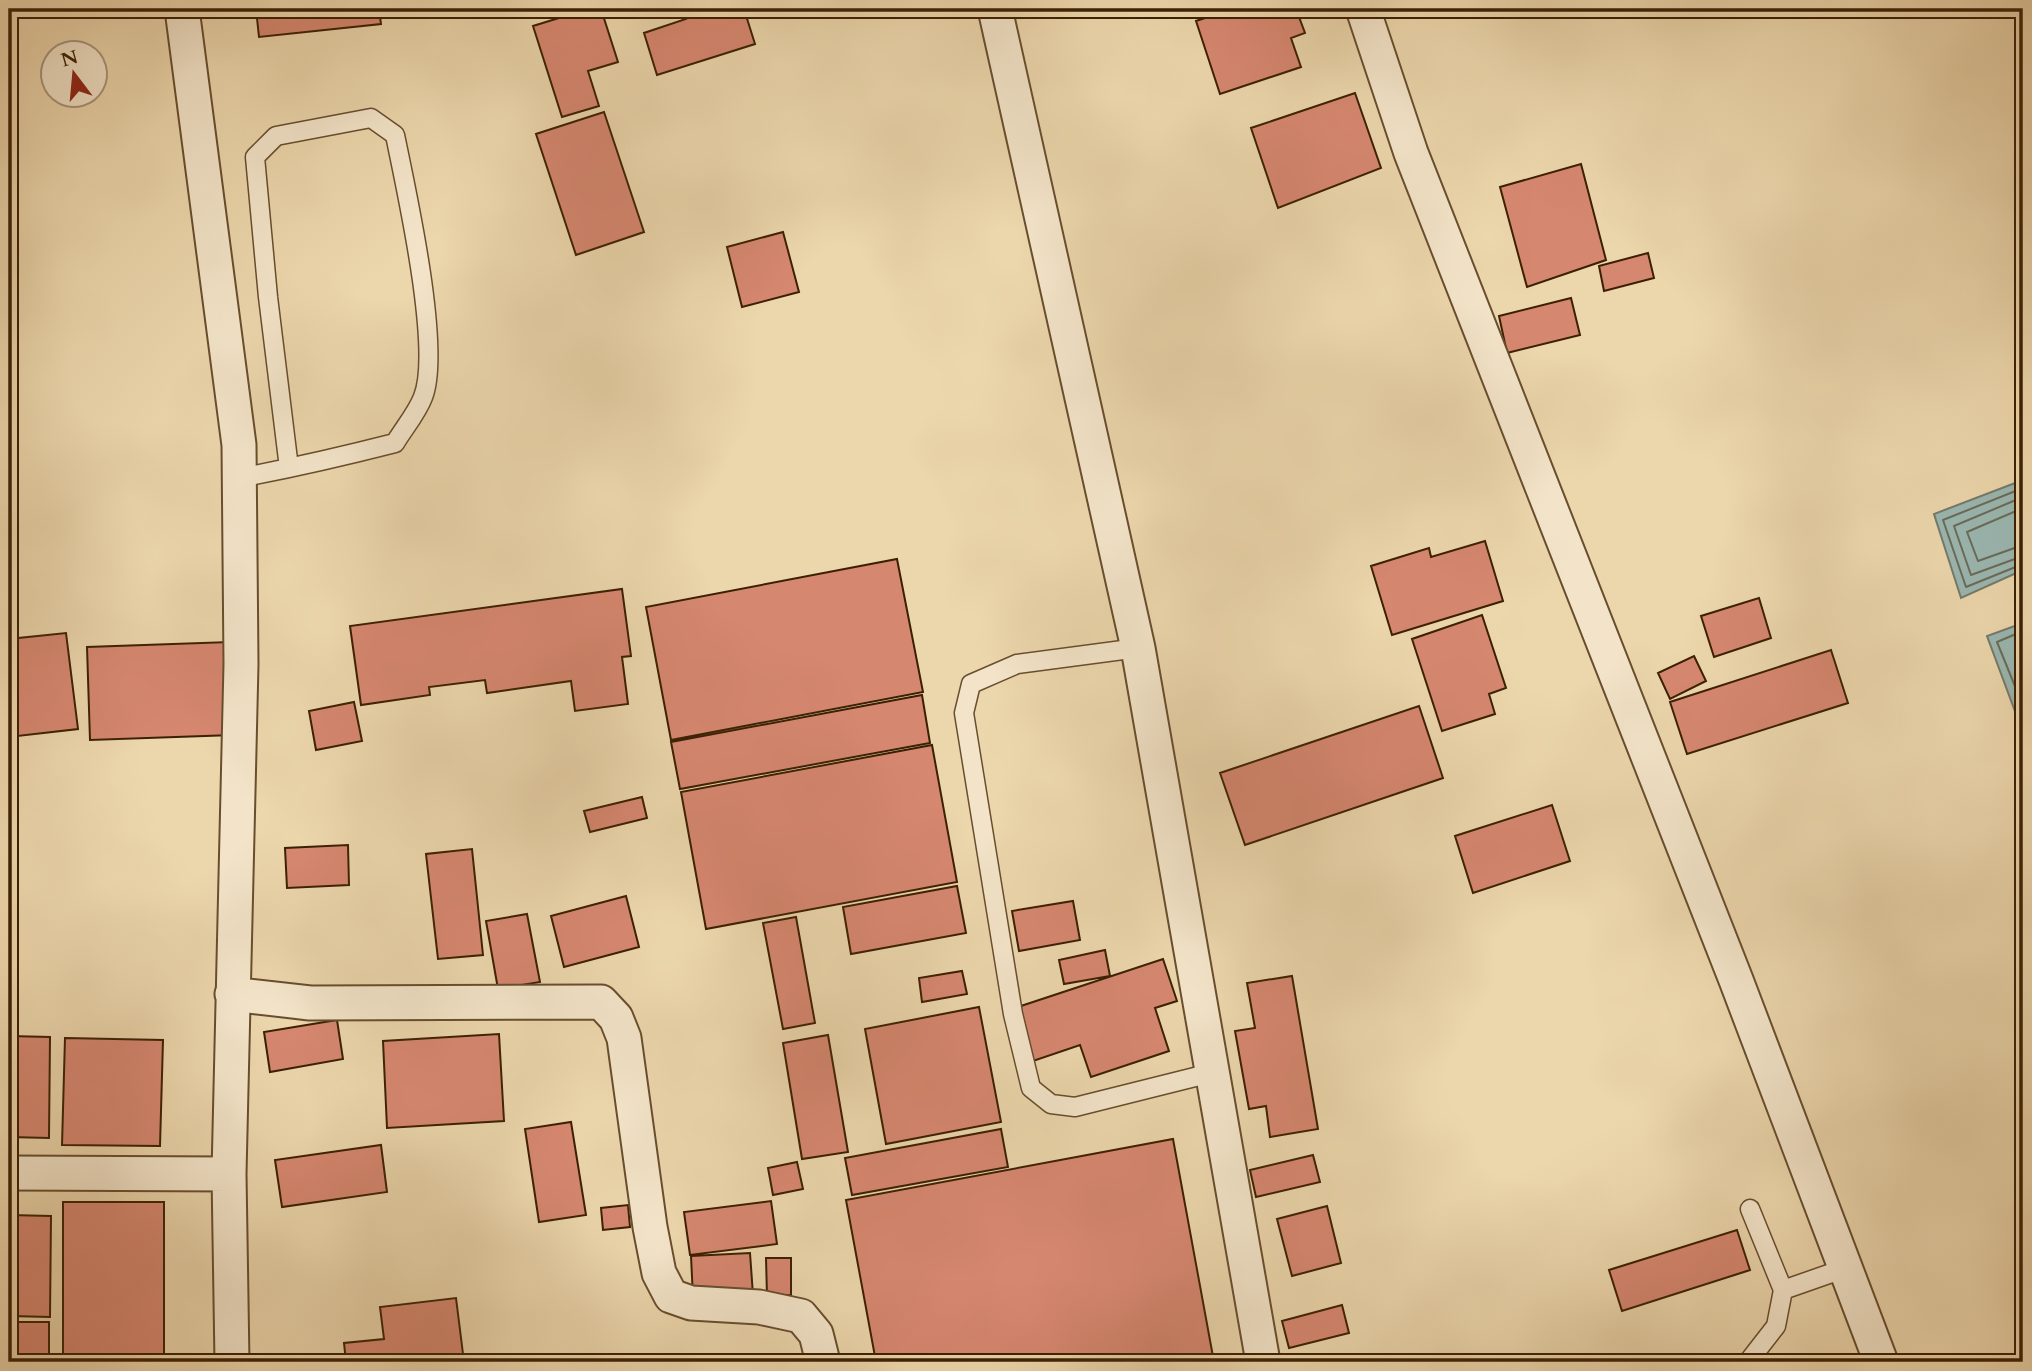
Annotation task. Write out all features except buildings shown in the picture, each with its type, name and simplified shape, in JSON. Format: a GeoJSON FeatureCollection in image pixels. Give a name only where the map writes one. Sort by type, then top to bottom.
{"type":"FeatureCollection","features":[{"type":"Feature","properties":{"kind":"street"},"geometry":{"type":"LineString","coordinates":[[181,9],[239,445],[241,664],[229,1174],[232,1362]]}},
{"type":"Feature","properties":{"kind":"street"},"geometry":{"type":"LineString","coordinates":[[995,9],[1138,649],[1263,1362]]}},
{"type":"Feature","properties":{"kind":"street"},"geometry":{"type":"LineString","coordinates":[[1363,9],[1410,153],[1735,980],[1843,1269],[1881,1362]]}},
{"type":"Feature","properties":{"kind":"street"},"geometry":{"type":"LineString","coordinates":[[232,994],[310,1003],[601,1002],[616,1018],[624,1038],[650,1227],[659,1272],[671,1296],[691,1303],[759,1307],[801,1316],[816,1334],[823,1362]]}},
{"type":"Feature","properties":{"kind":"street"},"geometry":{"type":"LineString","coordinates":[[9,1173],[229,1174]]}},
{"type":"Feature","properties":{"kind":"lane"},"geometry":{"type":"LineString","coordinates":[[239,478],[289,468],[395,443],[424,396],[428,355],[410,208],[395,135],[371,118],[276,136],[255,157],[289,468]]}},
{"type":"Feature","properties":{"kind":"lane"},"geometry":{"type":"LineString","coordinates":[[1138,649],[1017,664],[971,684],[964,713],[1013,1014],[1031,1088],[1051,1104],[1075,1107],[1211,1073]]}},
{"type":"Feature","properties":{"kind":"lane"},"geometry":{"type":"LineString","coordinates":[[1748,1362],[1776,1326],[1783,1290],[1750,1209]]}},
{"type":"Feature","properties":{"kind":"lane"},"geometry":{"type":"LineString","coordinates":[[1783,1290],[1843,1269]]}},
{"type":"Feature","properties":{"kind":"water"},"geometry":{"type":"Polygon","coordinates":[[[2023,480],[2023,570],[1961,598],[1934,514],[2023,480]]]}},
{"type":"Feature","properties":{"kind":"water"},"geometry":{"type":"Polygon","coordinates":[[[2023,623],[2023,713],[2016,714],[1987,636],[2023,623]]]}}]}
